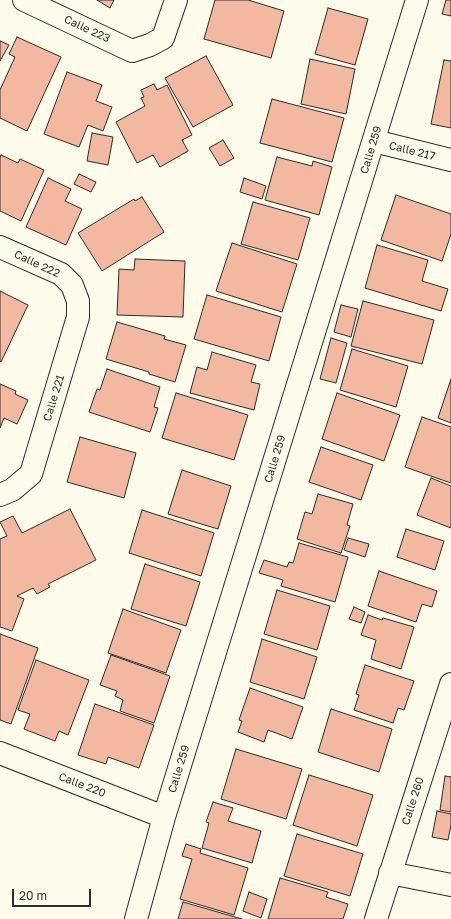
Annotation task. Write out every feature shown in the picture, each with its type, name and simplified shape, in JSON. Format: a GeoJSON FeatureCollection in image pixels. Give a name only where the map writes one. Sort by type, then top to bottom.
{"type":"FeatureCollection","features":[{"type":"Feature","properties":{"kind":"street","name":"Calle 223"},"geometry":{"type":"LineString","coordinates":[[24,0],[132,51],[163,38],[176,0]]}},
{"type":"Feature","properties":{"kind":"street","name":"Calle 259"},"geometry":{"type":"LineString","coordinates":[[136,919],[164,817],[417,0]]}},
{"type":"Feature","properties":{"kind":"street","name":"Calle 217"},"geometry":{"type":"LineString","coordinates":[[374,141],[451,160]]}},
{"type":"Feature","properties":{"kind":"street","name":"Calle 222"},"geometry":{"type":"LineString","coordinates":[[0,247],[61,274],[72,285]]}},
{"type":"Feature","properties":{"kind":"street","name":"Calle 221"},"geometry":{"type":"LineString","coordinates":[[0,495],[12,490],[31,474],[78,317],[78,301],[72,285]]}},
{"type":"Feature","properties":{"kind":"street","name":"Calle 260"},"geometry":{"type":"LineString","coordinates":[[376,919],[451,684]]}},
{"type":"Feature","properties":{"kind":"street","name":"Calle 220"},"geometry":{"type":"LineString","coordinates":[[0,753],[164,817]]}},
{"type":"Feature","properties":{"kind":"street"},"geometry":{"type":"LineString","coordinates":[[390,873],[451,885]]}},
{"type":"Feature","properties":{"kind":"building"},"geometry":{"type":"Polygon","coordinates":[[[97,0],[114,0],[110,8],[97,0]]]}},
{"type":"Feature","properties":{"kind":"building"},"geometry":{"type":"Polygon","coordinates":[[[215,0],[248,0],[284,11],[271,58],[204,39],[215,0]]]}},
{"type":"Feature","properties":{"kind":"building"},"geometry":{"type":"Polygon","coordinates":[[[446,0],[451,0],[451,16],[442,14],[446,0]]]}},
{"type":"Feature","properties":{"kind":"building"},"geometry":{"type":"Polygon","coordinates":[[[328,8],[368,19],[355,65],[315,54],[328,8]]]}},
{"type":"Feature","properties":{"kind":"building"},"geometry":{"type":"Polygon","coordinates":[[[17,37],[61,57],[27,131],[0,118],[0,90],[15,57],[9,54],[17,37]]]}},
{"type":"Feature","properties":{"kind":"building"},"geometry":{"type":"Polygon","coordinates":[[[0,41],[9,45],[0,61],[0,41]]]}},
{"type":"Feature","properties":{"kind":"building"},"geometry":{"type":"Polygon","coordinates":[[[206,56],[233,105],[193,127],[165,78],[206,56]]]}},
{"type":"Feature","properties":{"kind":"building"},"geometry":{"type":"Polygon","coordinates":[[[310,59],[355,69],[346,114],[301,104],[310,59]]]}},
{"type":"Feature","properties":{"kind":"building"},"geometry":{"type":"Polygon","coordinates":[[[444,60],[451,61],[451,128],[431,124],[444,60]]]}},
{"type":"Feature","properties":{"kind":"building"},"geometry":{"type":"Polygon","coordinates":[[[67,72],[102,85],[96,101],[112,107],[103,131],[88,125],[79,147],[44,134],[67,72]]]}},
{"type":"Feature","properties":{"kind":"building"},"geometry":{"type":"Polygon","coordinates":[[[154,84],[157,90],[167,85],[192,135],[182,140],[188,151],[160,167],[153,155],[137,163],[116,122],[145,106],[141,98],[144,97],[141,90],[154,84]]]}},
{"type":"Feature","properties":{"kind":"building"},"geometry":{"type":"Polygon","coordinates":[[[272,99],[344,118],[332,162],[260,143],[272,99]]]}},
{"type":"Feature","properties":{"kind":"building"},"geometry":{"type":"Polygon","coordinates":[[[92,133],[113,137],[108,165],[87,161],[92,133]]]}},
{"type":"Feature","properties":{"kind":"building"},"geometry":{"type":"Polygon","coordinates":[[[223,140],[234,158],[220,166],[209,148],[223,140]]]}},
{"type":"Feature","properties":{"kind":"building"},"geometry":{"type":"Polygon","coordinates":[[[1,155],[18,163],[20,159],[44,170],[21,221],[0,211],[1,155]]]}},
{"type":"Feature","properties":{"kind":"building"},"geometry":{"type":"Polygon","coordinates":[[[277,157],[312,166],[313,161],[332,167],[319,215],[265,200],[277,157]]]}},
{"type":"Feature","properties":{"kind":"building"},"geometry":{"type":"Polygon","coordinates":[[[79,174],[96,182],[91,192],[74,184],[79,174]]]}},
{"type":"Feature","properties":{"kind":"building"},"geometry":{"type":"Polygon","coordinates":[[[48,178],[71,189],[65,201],[82,209],[66,245],[26,227],[48,178]]]}},
{"type":"Feature","properties":{"kind":"building"},"geometry":{"type":"Polygon","coordinates":[[[244,178],[266,186],[262,199],[240,192],[244,178]]]}},
{"type":"Feature","properties":{"kind":"building"},"geometry":{"type":"Polygon","coordinates":[[[396,195],[451,214],[451,234],[442,261],[381,240],[396,195]]]}},
{"type":"Feature","properties":{"kind":"building"},"geometry":{"type":"Polygon","coordinates":[[[142,197],[164,232],[102,271],[78,233],[134,199],[135,201],[142,197]]]}},
{"type":"Feature","properties":{"kind":"building"},"geometry":{"type":"Polygon","coordinates":[[[253,202],[310,218],[298,260],[241,244],[253,202]]]}},
{"type":"Feature","properties":{"kind":"building"},"geometry":{"type":"Polygon","coordinates":[[[232,243],[297,264],[282,312],[216,291],[232,243]]]}},
{"type":"Feature","properties":{"kind":"building"},"geometry":{"type":"Polygon","coordinates":[[[377,245],[428,260],[422,281],[448,289],[441,311],[365,288],[377,245]]]}},
{"type":"Feature","properties":{"kind":"building"},"geometry":{"type":"Polygon","coordinates":[[[135,259],[185,261],[183,317],[117,315],[119,269],[134,270],[135,259]]]}},
{"type":"Feature","properties":{"kind":"building"},"geometry":{"type":"Polygon","coordinates":[[[0,291],[28,305],[1,362],[0,361],[0,291]]]}},
{"type":"Feature","properties":{"kind":"building"},"geometry":{"type":"Polygon","coordinates":[[[207,295],[281,317],[269,361],[194,339],[207,295]]]}},
{"type":"Feature","properties":{"kind":"building"},"geometry":{"type":"Polygon","coordinates":[[[363,301],[434,320],[422,364],[351,346],[363,301]]]}},
{"type":"Feature","properties":{"kind":"building"},"geometry":{"type":"Polygon","coordinates":[[[341,305],[358,309],[351,337],[334,332],[341,305]]]}},
{"type":"Feature","properties":{"kind":"building"},"geometry":{"type":"Polygon","coordinates":[[[117,322],[165,336],[164,339],[186,345],[175,382],[149,374],[149,372],[106,359],[117,322]]]}},
{"type":"Feature","properties":{"kind":"building"},"geometry":{"type":"Polygon","coordinates":[[[331,338],[347,343],[336,383],[320,379],[331,338]]]}},
{"type":"Feature","properties":{"kind":"building"},"geometry":{"type":"Polygon","coordinates":[[[352,349],[408,366],[396,407],[340,390],[352,349]]]}},
{"type":"Feature","properties":{"kind":"building"},"geometry":{"type":"Polygon","coordinates":[[[212,352],[256,365],[251,382],[260,384],[254,410],[190,393],[197,367],[207,370],[212,352]]]}},
{"type":"Feature","properties":{"kind":"building"},"geometry":{"type":"Polygon","coordinates":[[[107,369],[160,387],[154,407],[158,408],[150,432],[89,412],[97,389],[100,390],[107,369]]]}},
{"type":"Feature","properties":{"kind":"building"},"geometry":{"type":"Polygon","coordinates":[[[451,379],[451,423],[438,418],[451,379]]]}},
{"type":"Feature","properties":{"kind":"building"},"geometry":{"type":"Polygon","coordinates":[[[0,384],[16,391],[15,394],[28,400],[17,424],[4,418],[0,428],[0,384]]]}},
{"type":"Feature","properties":{"kind":"building"},"geometry":{"type":"Polygon","coordinates":[[[176,393],[248,415],[234,460],[162,438],[176,393]]]}},
{"type":"Feature","properties":{"kind":"building"},"geometry":{"type":"Polygon","coordinates":[[[337,393],[400,415],[384,461],[322,439],[337,393]]]}},
{"type":"Feature","properties":{"kind":"building"},"geometry":{"type":"Polygon","coordinates":[[[422,417],[451,427],[451,483],[405,467],[422,417]]]}},
{"type":"Feature","properties":{"kind":"building"},"geometry":{"type":"Polygon","coordinates":[[[80,437],[136,453],[124,498],[67,482],[80,437]]]}},
{"type":"Feature","properties":{"kind":"building"},"geometry":{"type":"Polygon","coordinates":[[[321,447],[373,465],[361,500],[309,482],[321,447]]]}},
{"type":"Feature","properties":{"kind":"building"},"geometry":{"type":"Polygon","coordinates":[[[182,470],[231,486],[218,529],[168,514],[182,470]]]}},
{"type":"Feature","properties":{"kind":"building"},"geometry":{"type":"Polygon","coordinates":[[[431,478],[451,486],[451,528],[417,515],[431,478]]]}},
{"type":"Feature","properties":{"kind":"building"},"geometry":{"type":"Polygon","coordinates":[[[318,494],[353,504],[347,525],[350,526],[341,553],[297,539],[305,512],[312,514],[318,494]]]}},
{"type":"Feature","properties":{"kind":"building"},"geometry":{"type":"Polygon","coordinates":[[[70,509],[96,560],[48,584],[50,587],[37,594],[33,588],[17,596],[24,599],[12,631],[0,627],[0,539],[7,536],[0,522],[13,516],[22,533],[70,509]]]}},
{"type":"Feature","properties":{"kind":"building"},"geometry":{"type":"Polygon","coordinates":[[[142,510],[214,533],[201,576],[129,553],[142,510]]]}},
{"type":"Feature","properties":{"kind":"building"},"geometry":{"type":"Polygon","coordinates":[[[406,529],[444,541],[435,570],[397,557],[406,529]]]}},
{"type":"Feature","properties":{"kind":"building"},"geometry":{"type":"Polygon","coordinates":[[[348,538],[369,544],[365,557],[344,550],[348,538]]]}},
{"type":"Feature","properties":{"kind":"building"},"geometry":{"type":"Polygon","coordinates":[[[299,543],[348,557],[335,602],[281,586],[283,580],[259,573],[264,560],[287,567],[289,562],[293,563],[299,543]]]}},
{"type":"Feature","properties":{"kind":"building"},"geometry":{"type":"Polygon","coordinates":[[[145,564],[200,582],[186,626],[131,609],[145,564]]]}},
{"type":"Feature","properties":{"kind":"building"},"geometry":{"type":"Polygon","coordinates":[[[379,571],[437,591],[432,607],[422,604],[416,622],[368,606],[379,571]]]}},
{"type":"Feature","properties":{"kind":"building"},"geometry":{"type":"Polygon","coordinates":[[[277,590],[330,606],[317,650],[264,634],[277,590]]]}},
{"type":"Feature","properties":{"kind":"building"},"geometry":{"type":"Polygon","coordinates":[[[354,607],[365,612],[361,623],[349,619],[354,607]]]}},
{"type":"Feature","properties":{"kind":"building"},"geometry":{"type":"Polygon","coordinates":[[[123,609],[181,630],[166,673],[108,653],[123,609]]]}},
{"type":"Feature","properties":{"kind":"building"},"geometry":{"type":"Polygon","coordinates":[[[368,615],[382,620],[383,618],[414,627],[401,669],[371,659],[376,640],[361,635],[368,615]]]}},
{"type":"Feature","properties":{"kind":"building"},"geometry":{"type":"Polygon","coordinates":[[[0,634],[38,648],[11,724],[0,720],[0,634]]]}},
{"type":"Feature","properties":{"kind":"building"},"geometry":{"type":"Polygon","coordinates":[[[262,639],[317,657],[304,699],[250,682],[262,639]]]}},
{"type":"Feature","properties":{"kind":"building"},"geometry":{"type":"Polygon","coordinates":[[[111,655],[170,676],[154,723],[120,711],[123,700],[115,696],[117,691],[100,685],[111,655]]]}},
{"type":"Feature","properties":{"kind":"building"},"geometry":{"type":"Polygon","coordinates":[[[36,660],[89,680],[68,735],[59,731],[55,741],[24,729],[30,714],[18,710],[36,660]]]}},
{"type":"Feature","properties":{"kind":"building"},"geometry":{"type":"Polygon","coordinates":[[[365,665],[414,681],[404,710],[398,708],[393,723],[354,710],[359,695],[356,694],[365,665]]]}},
{"type":"Feature","properties":{"kind":"building"},"geometry":{"type":"Polygon","coordinates":[[[250,688],[303,707],[292,739],[268,730],[264,742],[238,732],[242,721],[239,720],[250,688]]]}},
{"type":"Feature","properties":{"kind":"building"},"geometry":{"type":"Polygon","coordinates":[[[95,704],[154,725],[139,768],[108,757],[106,764],[78,755],[95,704]]]}},
{"type":"Feature","properties":{"kind":"building"},"geometry":{"type":"Polygon","coordinates":[[[331,709],[392,729],[379,772],[318,752],[331,709]]]}},
{"type":"Feature","properties":{"kind":"building"},"geometry":{"type":"Polygon","coordinates":[[[236,749],[302,769],[286,819],[221,799],[236,749]]]}},
{"type":"Feature","properties":{"kind":"building"},"geometry":{"type":"Polygon","coordinates":[[[309,775],[373,795],[357,846],[293,825],[309,775]]]}},
{"type":"Feature","properties":{"kind":"building"},"geometry":{"type":"Polygon","coordinates":[[[445,776],[451,777],[451,812],[440,810],[445,776]]]}},
{"type":"Feature","properties":{"kind":"building"},"geometry":{"type":"Polygon","coordinates":[[[213,802],[233,808],[228,821],[261,831],[252,863],[202,848],[209,823],[206,822],[213,802]]]}},
{"type":"Feature","properties":{"kind":"building"},"geometry":{"type":"Polygon","coordinates":[[[437,811],[451,814],[451,825],[448,840],[432,837],[437,811]]]}},
{"type":"Feature","properties":{"kind":"building"},"geometry":{"type":"Polygon","coordinates":[[[297,834],[363,854],[350,896],[284,876],[297,834]]]}},
{"type":"Feature","properties":{"kind":"building"},"geometry":{"type":"Polygon","coordinates":[[[186,844],[201,849],[200,853],[248,868],[234,915],[180,899],[192,859],[182,856],[186,844]]]}},
{"type":"Feature","properties":{"kind":"building"},"geometry":{"type":"Polygon","coordinates":[[[280,878],[328,892],[326,897],[348,904],[343,919],[268,919],[280,878]]]}},
{"type":"Feature","properties":{"kind":"building"},"geometry":{"type":"Polygon","coordinates":[[[249,892],[267,899],[261,918],[243,911],[249,892]]]}},
{"type":"Feature","properties":{"kind":"building"},"geometry":{"type":"Polygon","coordinates":[[[183,902],[242,919],[178,919],[183,902]]]}}]}
